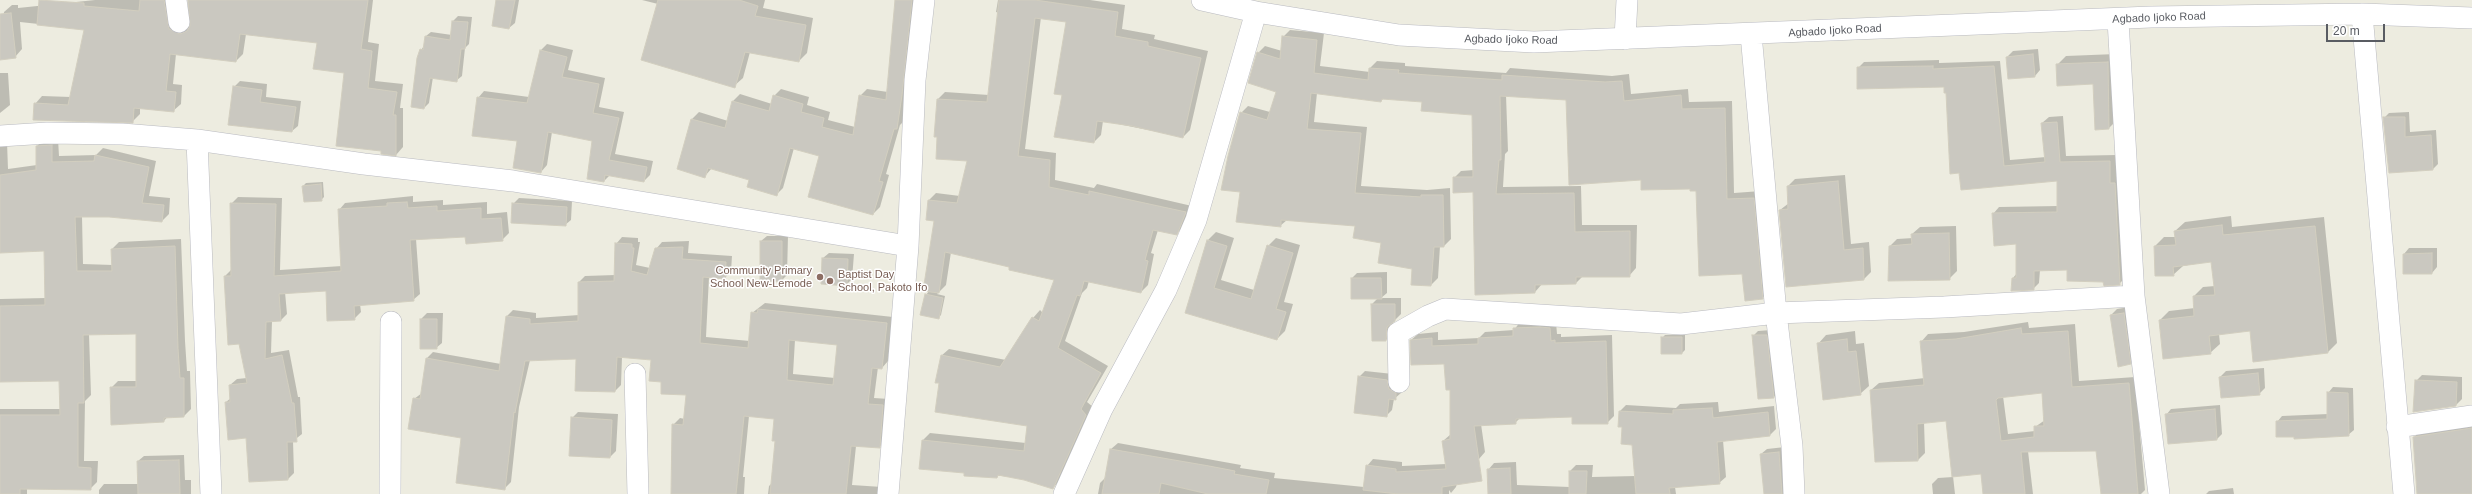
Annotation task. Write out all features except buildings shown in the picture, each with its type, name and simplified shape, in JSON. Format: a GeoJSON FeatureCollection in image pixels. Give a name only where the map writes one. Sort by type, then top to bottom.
{"type":"FeatureCollection","features":[{"type":"Feature","properties":{"kind":"street"},"geometry":{"type":"LineString","coordinates":[[176,0],[180,22]]}},
{"type":"Feature","properties":{"kind":"street"},"geometry":{"type":"LineString","coordinates":[[888,494],[908,246],[915,80],[924,0]]}},
{"type":"Feature","properties":{"kind":"street","name":"Agbado Ijoko Road"},"geometry":{"type":"LineString","coordinates":[[1202,0],[1256,12],[1399,35],[1534,42],[1625,40],[2118,20],[2151,9],[2472,18]]}},
{"type":"Feature","properties":{"kind":"street"},"geometry":{"type":"LineString","coordinates":[[1625,40],[1627,0]]}},
{"type":"Feature","properties":{"kind":"street"},"geometry":{"type":"LineString","coordinates":[[1064,494],[1102,409],[1166,290],[1196,220],[1256,12]]}},
{"type":"Feature","properties":{"kind":"street"},"geometry":{"type":"LineString","coordinates":[[2362,14],[2404,494]]}},
{"type":"Feature","properties":{"kind":"street"},"geometry":{"type":"LineString","coordinates":[[2118,20],[2134,296],[2159,494]]}},
{"type":"Feature","properties":{"kind":"street"},"geometry":{"type":"LineString","coordinates":[[1751,34],[1776,313],[1792,446],[1794,494]]}},
{"type":"Feature","properties":{"kind":"street"},"geometry":{"type":"LineString","coordinates":[[0,136],[47,133],[122,134],[197,140],[364,164],[513,181],[908,246]]}},
{"type":"Feature","properties":{"kind":"street"},"geometry":{"type":"LineString","coordinates":[[197,140],[211,494]]}},
{"type":"Feature","properties":{"kind":"street"},"geometry":{"type":"LineString","coordinates":[[1399,382],[1398,333],[1428,316],[1445,309],[1681,324],[1776,313],[1944,307],[2134,296]]}},
{"type":"Feature","properties":{"kind":"street"},"geometry":{"type":"LineString","coordinates":[[390,494],[391,322]]}},
{"type":"Feature","properties":{"kind":"street"},"geometry":{"type":"LineString","coordinates":[[635,374],[638,494]]}},
{"type":"Feature","properties":{"kind":"street"},"geometry":{"type":"LineString","coordinates":[[2397,427],[2472,416]]}},
{"type":"Feature","properties":{"kind":"place","name":"Community Primary School New-Lemode"},"geometry":{"type":"Point","coordinates":[820,277]}},
{"type":"Feature","properties":{"kind":"place","name":"Baptist Day School, Pakoto Ifo"},"geometry":{"type":"Point","coordinates":[830,281]}}]}
